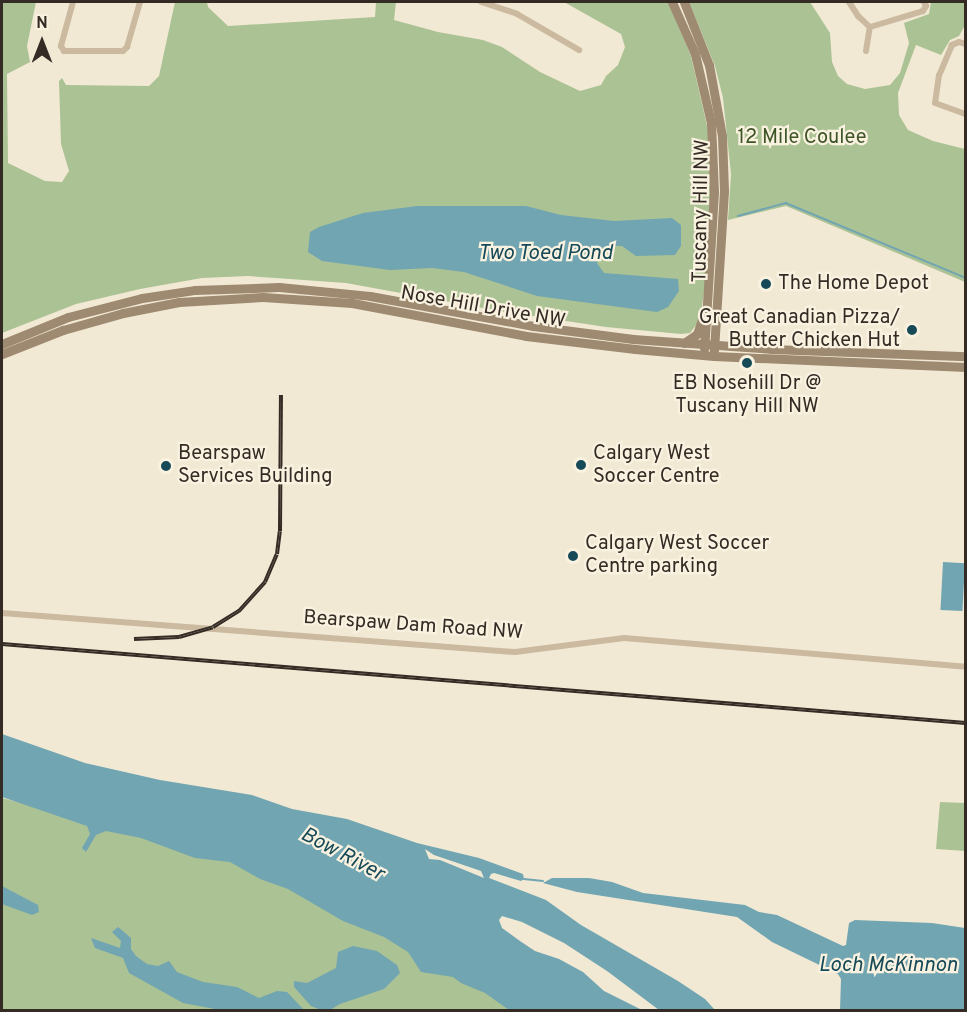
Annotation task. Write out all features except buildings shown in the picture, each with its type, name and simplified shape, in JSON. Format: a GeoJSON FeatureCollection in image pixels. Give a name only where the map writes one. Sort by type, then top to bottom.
{"type":"FeatureCollection","features":[{"type":"Feature","properties":{"kind":"street"},"geometry":{"type":"LineString","coordinates":[[73,2],[61,46],[64,51],[123,51],[127,47],[140,2]]}},
{"type":"Feature","properties":{"kind":"street"},"geometry":{"type":"LineString","coordinates":[[481,2],[517,14],[579,50]]}},
{"type":"Feature","properties":{"kind":"street","name":"Tuscany Hill NW"},"geometry":{"type":"LineString","coordinates":[[672,2],[695,54],[711,123],[714,192],[707,299],[709,345],[714,356]]}},
{"type":"Feature","properties":{"kind":"street","name":"Tuscany Hill NW"},"geometry":{"type":"LineString","coordinates":[[684,2],[709,65],[722,136],[724,191],[716,328],[703,356]]}},
{"type":"Feature","properties":{"kind":"street"},"geometry":{"type":"LineString","coordinates":[[849,2],[858,16],[870,27]]}},
{"type":"Feature","properties":{"kind":"street"},"geometry":{"type":"LineString","coordinates":[[870,27],[923,11],[926,6],[924,2]]}},
{"type":"Feature","properties":{"kind":"street"},"geometry":{"type":"LineString","coordinates":[[866,51],[870,27]]}},
{"type":"Feature","properties":{"kind":"street"},"geometry":{"type":"LineString","coordinates":[[966,44],[959,42],[952,45],[939,75],[935,103],[966,114]]}},
{"type":"Feature","properties":{"kind":"street","name":"Nose Hill Drive NW"},"geometry":{"type":"LineString","coordinates":[[2,344],[68,317],[124,302],[195,290],[270,287],[360,294],[554,330],[684,343],[771,349],[966,356]]}},
{"type":"Feature","properties":{"kind":"street","name":"Nose Hill Drive NW"},"geometry":{"type":"LineString","coordinates":[[2,354],[63,330],[123,313],[179,302],[263,297],[352,303],[554,340],[703,356],[966,367]]}},
{"type":"Feature","properties":{"kind":"street"},"geometry":{"type":"LineString","coordinates":[[684,343],[697,334],[707,299]]}},
{"type":"Feature","properties":{"kind":"street"},"geometry":{"type":"LineString","coordinates":[[716,328],[720,335],[730,341],[771,349]]}},
{"type":"Feature","properties":{"kind":"street","name":"Bearspaw Dam Road NW"},"geometry":{"type":"LineString","coordinates":[[2,613],[515,652],[624,638],[966,667]]}},
{"type":"Feature","properties":{"kind":"green space"},"geometry":{"type":"Polygon","coordinates":[[[2,2],[36,2],[27,46],[30,62],[7,74],[8,163],[45,181],[62,182],[69,171],[61,144],[59,81],[62,78],[66,85],[149,86],[159,76],[175,2],[207,2],[208,7],[228,26],[375,17],[376,2],[396,2],[394,20],[438,32],[483,40],[502,47],[540,72],[580,91],[601,85],[606,76],[618,65],[625,47],[621,34],[564,2],[668,2],[691,56],[708,130],[711,180],[706,279],[700,320],[690,333],[681,334],[606,327],[499,311],[346,283],[248,276],[202,278],[140,289],[76,304],[2,333],[2,2]]]}},
{"type":"Feature","properties":{"kind":"green space","name":"12 Mile Coulee"},"geometry":{"type":"Polygon","coordinates":[[[689,2],[810,2],[830,33],[832,62],[838,76],[847,84],[865,89],[890,85],[900,73],[909,43],[904,23],[929,14],[931,2],[965,2],[965,25],[959,36],[950,40],[941,55],[916,45],[898,93],[899,115],[908,130],[933,141],[965,149],[965,282],[786,206],[728,220],[731,174],[723,98],[715,66],[689,2]]]}},
{"type":"Feature","properties":{"kind":"green space"},"geometry":{"type":"Polygon","coordinates":[[[2,798],[235,858],[523,1010],[2,1010],[2,798]]]}},
{"type":"Feature","properties":{"kind":"green space"},"geometry":{"type":"Polygon","coordinates":[[[940,802],[965,803],[965,851],[936,849],[940,802]]]}},
{"type":"Feature","properties":{"kind":"water","name":"Two Toed Pond"},"geometry":{"type":"Polygon","coordinates":[[[417,206],[526,206],[561,215],[614,221],[672,218],[681,225],[681,246],[675,255],[636,256],[622,246],[615,246],[599,258],[597,263],[604,273],[678,279],[679,291],[668,307],[657,312],[537,296],[464,272],[432,268],[390,270],[322,261],[308,252],[310,232],[319,227],[363,213],[417,206]]]}},
{"type":"Feature","properties":{"kind":"water"},"geometry":{"type":"Polygon","coordinates":[[[943,562],[965,563],[962,611],[940,610],[943,562]]]}},
{"type":"Feature","properties":{"kind":"water","name":"Bow River"},"geometry":{"type":"Polygon","coordinates":[[[2,734],[85,763],[160,780],[252,795],[292,809],[347,819],[417,843],[479,858],[523,874],[524,879],[521,881],[494,873],[489,878],[546,900],[581,925],[678,981],[705,999],[715,1010],[659,1010],[607,971],[564,943],[522,922],[502,916],[499,920],[502,928],[520,941],[535,951],[559,959],[583,972],[604,991],[642,1010],[509,1010],[485,993],[453,977],[421,972],[408,952],[384,937],[343,921],[288,889],[260,879],[230,862],[195,858],[141,838],[106,831],[96,835],[86,852],[82,848],[90,834],[87,826],[2,797],[2,734]],[[425,849],[429,859],[440,860],[484,878],[481,871],[434,855],[425,849]]]}},
{"type":"Feature","properties":{"kind":"water","name":"Loch McKinnon"},"geometry":{"type":"Polygon","coordinates":[[[552,878],[589,878],[612,882],[643,893],[745,905],[759,912],[777,915],[843,946],[846,945],[849,923],[855,920],[932,923],[965,928],[965,1010],[840,1010],[841,979],[838,974],[772,942],[737,917],[577,892],[543,883],[552,878]]]}},
{"type":"Feature","properties":{"kind":"water"},"geometry":{"type":"Polygon","coordinates":[[[2,886],[38,905],[39,912],[32,915],[2,904],[2,886]]]}},
{"type":"Feature","properties":{"kind":"water"},"geometry":{"type":"Polygon","coordinates":[[[118,927],[131,938],[131,949],[136,956],[147,964],[158,966],[169,961],[177,972],[203,982],[237,987],[259,998],[277,991],[287,992],[304,1010],[220,1010],[183,1003],[129,973],[123,958],[95,948],[91,938],[120,948],[121,941],[112,932],[118,927]]]}},
{"type":"Feature","properties":{"kind":"water"},"geometry":{"type":"Polygon","coordinates":[[[353,946],[377,951],[397,965],[400,973],[384,989],[340,1004],[330,1010],[321,1010],[311,1006],[294,987],[294,981],[307,983],[336,968],[338,952],[353,946]]]}},
{"type":"Feature","properties":{"kind":"waterway"},"geometry":{"type":"LineString","coordinates":[[738,216],[786,203],[966,278]]}},
{"type":"Feature","properties":{"kind":"waterway"},"geometry":{"type":"LineString","coordinates":[[524,879],[543,881]]}},
{"type":"Feature","properties":{"kind":"railway"},"geometry":{"type":"LineString","coordinates":[[134,639],[179,637],[213,627],[239,611],[265,582],[277,554],[280,531],[281,395]]}},
{"type":"Feature","properties":{"kind":"railway"},"geometry":{"type":"LineString","coordinates":[[2,644],[966,723]]}},
{"type":"Feature","properties":{"kind":"place","name":"The Home Depot"},"geometry":{"type":"Point","coordinates":[766,284]}},
{"type":"Feature","properties":{"kind":"place","name":"Great Canadian Pizza/ Butter Chicken Hut"},"geometry":{"type":"Point","coordinates":[912,330]}},
{"type":"Feature","properties":{"kind":"place","name":"EB Nosehill Dr @ Tuscany Hill NW"},"geometry":{"type":"Point","coordinates":[747,363]}},
{"type":"Feature","properties":{"kind":"place","name":"Calgary West Soccer Centre"},"geometry":{"type":"Point","coordinates":[581,465]}},
{"type":"Feature","properties":{"kind":"place","name":"Bearspaw Services Building"},"geometry":{"type":"Point","coordinates":[166,466]}},
{"type":"Feature","properties":{"kind":"place","name":"Calgary West Soccer Centre parking"},"geometry":{"type":"Point","coordinates":[573,556]}}]}
